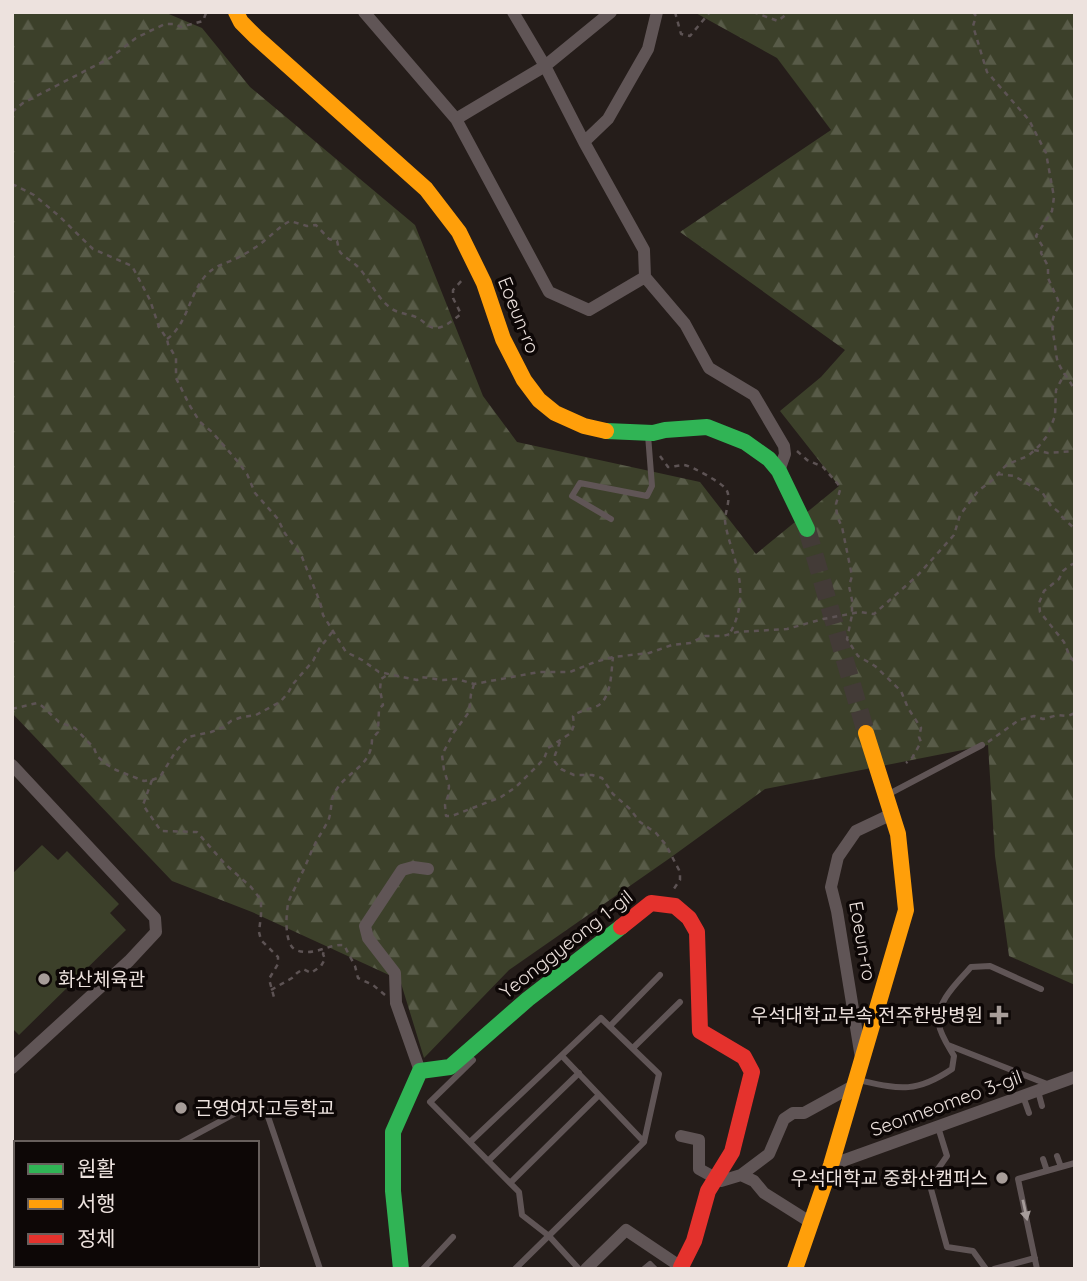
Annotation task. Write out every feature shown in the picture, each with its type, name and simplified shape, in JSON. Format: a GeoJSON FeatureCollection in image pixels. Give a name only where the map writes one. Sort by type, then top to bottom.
{"type":"FeatureCollection","features":[{"type":"Feature","properties":{"kind":"street","name":"Eoeun-ro"},"geometry":{"type":"LineString","coordinates":[[236,12],[241,22],[256,37],[426,190],[459,232],[484,284],[503,339],[524,380],[539,400],[555,413],[584,426],[614,432],[650,433],[707,427],[745,442],[769,459],[779,471],[807,529]]}},
{"type":"Feature","properties":{"kind":"street"},"geometry":{"type":"LineString","coordinates":[[364,12],[456,119],[549,292],[589,310],[645,277]]}},
{"type":"Feature","properties":{"kind":"street"},"geometry":{"type":"LineString","coordinates":[[513,12],[644,250],[645,277],[685,324],[709,368],[754,395],[784,446],[785,454],[779,471]]}},
{"type":"Feature","properties":{"kind":"street"},"geometry":{"type":"LineString","coordinates":[[456,119],[545,66],[611,12]]}},
{"type":"Feature","properties":{"kind":"street"},"geometry":{"type":"LineString","coordinates":[[584,142],[608,119],[648,49],[657,12]]}},
{"type":"Feature","properties":{"kind":"street","name":"Eoeun-ro"},"geometry":{"type":"LineString","coordinates":[[795,1269],[831,1165],[906,909],[898,834],[866,733]]}},
{"type":"Feature","properties":{"kind":"street"},"geometry":{"type":"LineString","coordinates":[[12,765],[155,918],[156,932],[129,961],[12,1068]]}},
{"type":"Feature","properties":{"kind":"street","name":"Eoeun-ro"},"geometry":{"type":"LineString","coordinates":[[862,1062],[831,887],[838,858],[856,831],[892,814]]}},
{"type":"Feature","properties":{"kind":"street"},"geometry":{"type":"LineString","coordinates":[[401,1269],[393,1191],[393,1132],[420,1071],[396,1003],[395,973],[368,938],[365,926],[402,870],[412,867],[428,869]]}},
{"type":"Feature","properties":{"kind":"street","name":"Yeonggyeong 1-gil"},"geometry":{"type":"LineString","coordinates":[[420,1071],[450,1067],[528,999],[651,903],[674,906]]}},
{"type":"Feature","properties":{"kind":"street"},"geometry":{"type":"LineString","coordinates":[[587,1269],[626,1230],[682,1268],[694,1241],[708,1191],[732,1152],[752,1072],[744,1057],[700,1031],[697,932],[689,918],[674,906]]}},
{"type":"Feature","properties":{"kind":"street","name":"Seonneomeo 3-gil"},"geometry":{"type":"LineString","coordinates":[[831,1165],[1075,1077]]}},
{"type":"Feature","properties":{"kind":"street"},"geometry":{"type":"LineString","coordinates":[[681,1136],[699,1140],[699,1169],[720,1181],[741,1175],[769,1154],[784,1119],[793,1113],[804,1113],[856,1082]]}},
{"type":"Feature","properties":{"kind":"street"},"geometry":{"type":"LineString","coordinates":[[741,1175],[754,1181],[764,1193],[810,1222]]}},
{"type":"Feature","properties":{"kind":"lane"},"geometry":{"type":"LineString","coordinates":[[611,519],[572,496],[580,483],[647,496],[652,486],[650,433]]}},
{"type":"Feature","properties":{"kind":"lane"},"geometry":{"type":"LineString","coordinates":[[886,796],[982,745]]}},
{"type":"Feature","properties":{"kind":"lane"},"geometry":{"type":"LineString","coordinates":[[856,1082],[893,1088],[920,1087],[952,1069],[954,1056],[938,1023],[946,996],[971,967],[990,966],[1041,989]]}},
{"type":"Feature","properties":{"kind":"lane"},"geometry":{"type":"LineString","coordinates":[[610,1026],[660,975]]}},
{"type":"Feature","properties":{"kind":"lane"},"geometry":{"type":"LineString","coordinates":[[632,1048],[680,1002]]}},
{"type":"Feature","properties":{"kind":"lane"},"geometry":{"type":"LineString","coordinates":[[470,1142],[601,1018],[659,1074],[644,1142],[515,1269]]}},
{"type":"Feature","properties":{"kind":"lane"},"geometry":{"type":"LineString","coordinates":[[948,1045],[1051,1086]]}},
{"type":"Feature","properties":{"kind":"lane"},"geometry":{"type":"LineString","coordinates":[[562,1056],[644,1142]]}},
{"type":"Feature","properties":{"kind":"lane"},"geometry":{"type":"LineString","coordinates":[[473,1060],[430,1102],[519,1192],[522,1216],[549,1236],[579,1269]]}},
{"type":"Feature","properties":{"kind":"lane"},"geometry":{"type":"LineString","coordinates":[[488,1161],[579,1073]]}},
{"type":"Feature","properties":{"kind":"lane"},"geometry":{"type":"LineString","coordinates":[[1038,1090],[1042,1106]]}},
{"type":"Feature","properties":{"kind":"lane"},"geometry":{"type":"LineString","coordinates":[[509,1182],[599,1095]]}},
{"type":"Feature","properties":{"kind":"lane"},"geometry":{"type":"LineString","coordinates":[[1023,1096],[1029,1113]]}},
{"type":"Feature","properties":{"kind":"lane"},"geometry":{"type":"LineString","coordinates":[[184,1141],[262,1100],[320,1269]]}},
{"type":"Feature","properties":{"kind":"lane"},"geometry":{"type":"LineString","coordinates":[[938,1127],[947,1156],[930,1189],[947,1247],[973,1251],[986,1269]]}},
{"type":"Feature","properties":{"kind":"lane"},"geometry":{"type":"LineString","coordinates":[[1058,1156],[1061,1167]]}},
{"type":"Feature","properties":{"kind":"lane"},"geometry":{"type":"LineString","coordinates":[[1043,1159],[1047,1171]]}},
{"type":"Feature","properties":{"kind":"lane"},"geometry":{"type":"LineString","coordinates":[[1037,1269],[1018,1179],[1075,1163]]}},
{"type":"Feature","properties":{"kind":"lane"},"geometry":{"type":"LineString","coordinates":[[423,1269],[453,1237]]}},
{"type":"Feature","properties":{"kind":"lane"},"geometry":{"type":"LineString","coordinates":[[994,1269],[1035,1258]]}},
{"type":"Feature","properties":{"kind":"lane"},"geometry":{"type":"LineString","coordinates":[[645,1269],[650,1264],[655,1269]]}},
{"type":"Feature","properties":{"kind":"path"},"geometry":{"type":"LineString","coordinates":[[12,113],[23,103],[110,58],[143,34],[165,24],[181,27],[193,25],[204,21],[208,12]]}},
{"type":"Feature","properties":{"kind":"path"},"geometry":{"type":"LineString","coordinates":[[675,12],[681,34],[690,36],[710,12]]}},
{"type":"Feature","properties":{"kind":"path"},"geometry":{"type":"LineString","coordinates":[[753,12],[778,21],[789,12]]}},
{"type":"Feature","properties":{"kind":"path"},"geometry":{"type":"LineString","coordinates":[[973,12],[976,16],[973,26],[987,72],[1029,120],[1046,153],[1054,197],[1052,211],[1037,236],[1048,266],[1048,278],[1058,300],[1051,328],[1058,361],[1075,391]]}},
{"type":"Feature","properties":{"kind":"path"},"geometry":{"type":"LineString","coordinates":[[12,184],[34,195],[93,249],[132,266],[176,358],[176,378],[190,406],[200,422],[239,463],[255,493],[278,519],[302,557],[323,615],[346,652],[379,672],[417,680],[421,677],[457,679],[474,684],[540,672],[570,672],[613,657],[649,653],[671,645],[690,643],[705,636],[787,629],[860,612],[874,614],[918,576],[954,535],[960,515],[978,491],[1008,464],[1028,456],[1047,436],[1055,416],[1056,390],[1065,373]]}},
{"type":"Feature","properties":{"kind":"path"},"geometry":{"type":"LineString","coordinates":[[167,339],[174,335],[182,323],[186,310],[205,276],[217,265],[241,257],[290,221],[307,226],[316,225],[328,239],[337,241],[340,251],[371,282],[384,302],[394,311],[415,316],[427,326],[437,329],[461,314],[453,298],[453,290],[464,278],[484,284]]}},
{"type":"Feature","properties":{"kind":"path"},"geometry":{"type":"LineString","coordinates":[[650,433],[660,457],[668,467],[685,466],[726,489],[729,498],[725,522],[738,570],[740,589],[738,616],[728,636]]}},
{"type":"Feature","properties":{"kind":"path"},"geometry":{"type":"LineString","coordinates":[[784,446],[796,450],[807,460],[823,467],[838,484],[840,490],[836,504],[837,516],[842,527],[852,576],[849,586],[852,615],[847,639],[858,656],[875,666],[901,691],[920,728],[921,742],[906,763]]}},
{"type":"Feature","properties":{"kind":"path"},"geometry":{"type":"LineString","coordinates":[[1034,450],[1048,453],[1075,451]]}},
{"type":"Feature","properties":{"kind":"path"},"geometry":{"type":"LineString","coordinates":[[998,474],[1014,476],[1042,492],[1051,506],[1075,529]]}},
{"type":"Feature","properties":{"kind":"path"},"geometry":{"type":"LineString","coordinates":[[1075,563],[1063,571],[1059,579],[1044,591],[1039,603],[1041,612],[1064,642],[1069,657],[1075,662]]}},
{"type":"Feature","properties":{"kind":"path"},"geometry":{"type":"LineString","coordinates":[[12,709],[37,703],[59,722],[75,728],[94,748],[97,756],[116,771],[144,781],[152,780],[160,777],[188,737],[211,732],[242,717],[256,715],[280,702],[313,662],[333,631]]}},
{"type":"Feature","properties":{"kind":"path"},"geometry":{"type":"LineString","coordinates":[[474,684],[468,712],[442,755],[449,786],[446,816],[501,797],[516,788],[544,759],[548,748],[571,733],[573,716],[598,706],[606,696],[613,657]]}},
{"type":"Feature","properties":{"kind":"path"},"geometry":{"type":"LineString","coordinates":[[387,674],[381,679],[383,705],[379,709],[378,733],[372,739],[372,746],[360,768],[352,771],[334,794],[328,820],[288,904],[287,934],[295,950],[315,952],[337,944],[344,945],[358,978],[373,985],[396,1003]]}},
{"type":"Feature","properties":{"kind":"path"},"geometry":{"type":"LineString","coordinates":[[982,745],[1019,720],[1034,716],[1043,719],[1075,713]]}},
{"type":"Feature","properties":{"kind":"path"},"geometry":{"type":"LineString","coordinates":[[562,739],[555,755],[555,762],[561,769],[574,775],[602,778],[613,794],[666,845],[680,875],[680,880],[672,891],[674,906]]}},
{"type":"Feature","properties":{"kind":"path"},"geometry":{"type":"LineString","coordinates":[[152,780],[143,805],[161,831],[197,832],[261,900],[261,940],[278,957],[278,964],[269,979],[275,1001]]}},
{"type":"Feature","properties":{"kind":"path"},"geometry":{"type":"LineString","coordinates":[[271,990],[303,969],[311,973],[321,966],[325,959],[325,949]]}},
{"type":"Feature","properties":{"kind":"green space"},"geometry":{"type":"Polygon","coordinates":[[[12,12],[164,12],[202,28],[250,87],[415,225],[483,396],[517,442],[700,482],[756,554],[839,486],[780,411],[821,377],[845,350],[680,232],[831,130],[777,58],[694,12],[1075,12],[1075,985],[1009,956],[995,856],[988,745],[765,789],[509,970],[424,1058],[400,980],[252,912],[172,881],[12,713],[12,12]]]}},
{"type":"Feature","properties":{"kind":"green space","name":"화산체육관"},"geometry":{"type":"Polygon","coordinates":[[[42,845],[58,860],[67,851],[119,904],[110,913],[126,930],[19,1035],[12,1028],[12,874],[42,845]]]}},
{"type":"Feature","properties":{"kind":"tunnel"},"geometry":{"type":"LineString","coordinates":[[807,529],[866,733]]}},
{"type":"Feature","properties":{"kind":"traffic: fast"},"geometry":{"type":"LineString","coordinates":[[606,431],[653,433],[707,427],[745,442],[769,459],[779,471],[807,529]]}},
{"type":"Feature","properties":{"kind":"traffic: fast"},"geometry":{"type":"LineString","coordinates":[[401,1269],[393,1191],[393,1132],[420,1071],[450,1067],[528,999],[621,927]]}},
{"type":"Feature","properties":{"kind":"traffic: slow"},"geometry":{"type":"LineString","coordinates":[[236,12],[241,22],[256,37],[426,189],[459,232],[484,283],[503,339],[524,380],[539,400],[555,413],[584,426],[606,431]]}},
{"type":"Feature","properties":{"kind":"traffic: slow"},"geometry":{"type":"LineString","coordinates":[[795,1269],[831,1165],[906,910],[898,834],[866,733]]}},
{"type":"Feature","properties":{"kind":"traffic: jam"},"geometry":{"type":"LineString","coordinates":[[621,927],[651,903],[675,906],[689,918],[697,932],[700,1031],[744,1057],[752,1072],[732,1152],[708,1191],[694,1241],[681,1267]]}},
{"type":"Feature","properties":{"kind":"place","name":"화산체육관"},"geometry":{"type":"Point","coordinates":[44,979]}},
{"type":"Feature","properties":{"kind":"place","name":"우석대학교부속 전주한방병원"},"geometry":{"type":"Point","coordinates":[999,1015]}},
{"type":"Feature","properties":{"kind":"place","name":"근영여자고등학교"},"geometry":{"type":"Point","coordinates":[181,1108]}},
{"type":"Feature","properties":{"kind":"place","name":"우석대학교 중화산캠퍼스"},"geometry":{"type":"Point","coordinates":[1002,1178]}}]}
